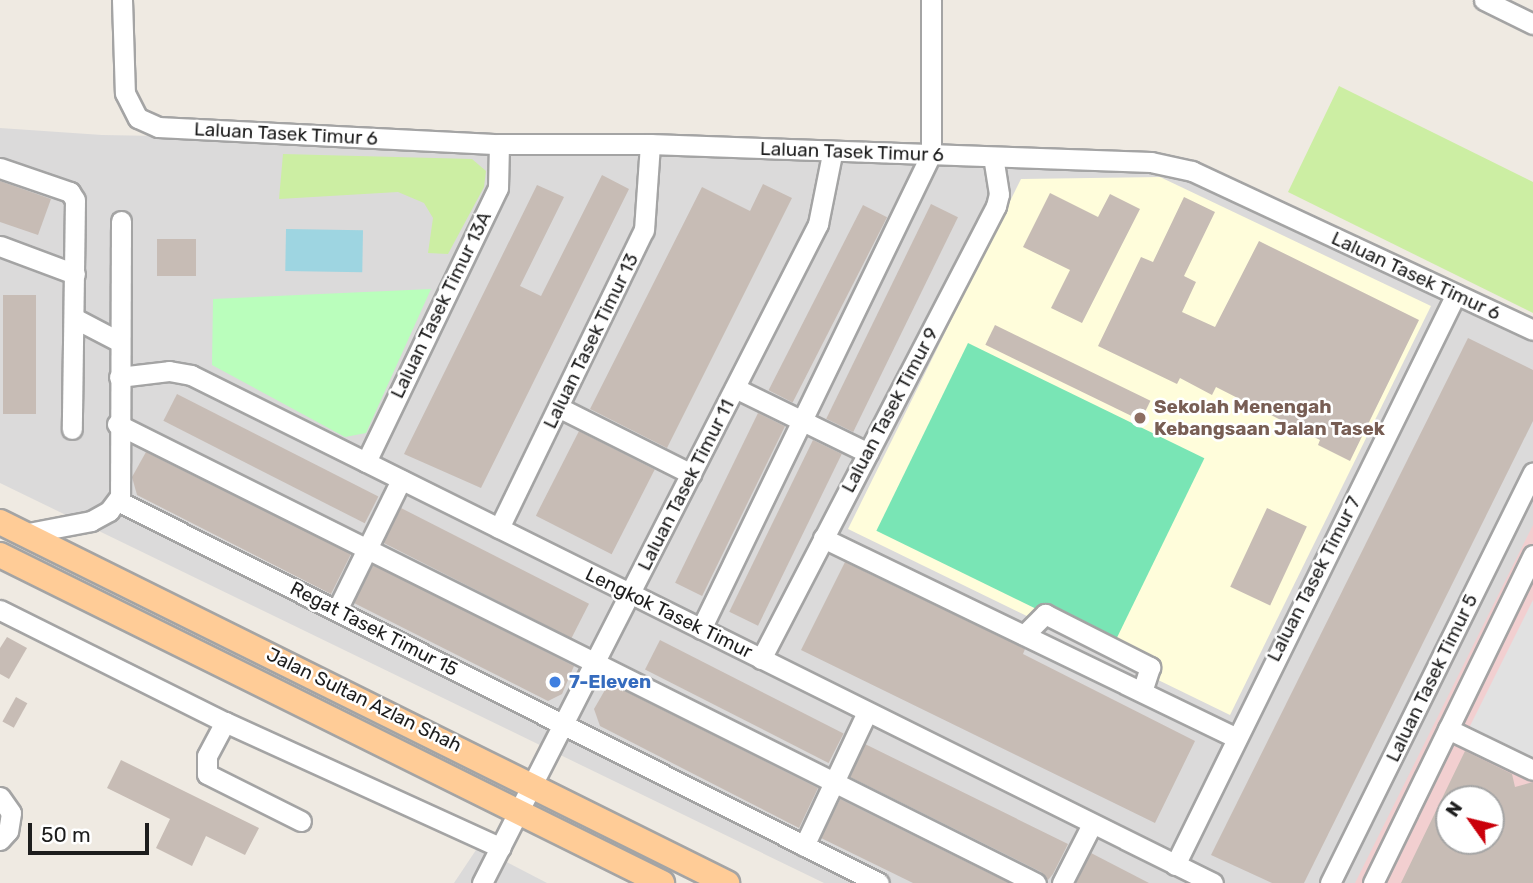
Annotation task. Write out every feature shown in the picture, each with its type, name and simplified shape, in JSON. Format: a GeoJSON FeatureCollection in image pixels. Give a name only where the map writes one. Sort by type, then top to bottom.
{"type":"FeatureCollection","features":[{"type":"Feature","properties":{"kind":"main road","name":"Jalan Sultan Azlan Shah"},"geometry":{"type":"LineString","coordinates":[[0,522],[534,784],[727,883]]}},
{"type":"Feature","properties":{"kind":"main road","name":"Jalan Sultan Azlan Shah"},"geometry":{"type":"LineString","coordinates":[[0,555],[521,810],[662,883]]}},
{"type":"Feature","properties":{"kind":"street","name":"Laluan Tasek Timur 6"},"geometry":{"type":"LineString","coordinates":[[122,0],[125,93],[138,118],[158,127],[499,144],[650,144],[832,154],[931,154],[1151,162],[1192,171],[1533,330]]}},
{"type":"Feature","properties":{"kind":"street"},"geometry":{"type":"LineString","coordinates":[[701,629],[806,420],[931,154],[931,0]]}},
{"type":"Feature","properties":{"kind":"street"},"geometry":{"type":"LineString","coordinates":[[1484,0],[1533,24]]}},
{"type":"Feature","properties":{"kind":"street","name":"Laluan Tasek Timur 13A"},"geometry":{"type":"LineString","coordinates":[[366,462],[498,188],[499,144]]}},
{"type":"Feature","properties":{"kind":"street","name":"Laluan Tasek Timur 13"},"geometry":{"type":"LineString","coordinates":[[499,528],[560,408],[644,230],[650,144]]}},
{"type":"Feature","properties":{"kind":"street","name":"Laluan Tasek Timur 11"},"geometry":{"type":"LineString","coordinates":[[482,883],[818,224],[832,154]]}},
{"type":"Feature","properties":{"kind":"street","name":"Laluan Tasek Timur 9"},"geometry":{"type":"LineString","coordinates":[[761,659],[996,206],[999,194],[993,157]]}},
{"type":"Feature","properties":{"kind":"street"},"geometry":{"type":"LineString","coordinates":[[0,168],[72,195],[75,274],[72,429]]}},
{"type":"Feature","properties":{"kind":"street"},"geometry":{"type":"LineString","coordinates":[[23,534],[91,521],[109,511],[118,499],[121,220]]}},
{"type":"Feature","properties":{"kind":"street"},"geometry":{"type":"LineString","coordinates":[[0,246],[75,274]]}},
{"type":"Feature","properties":{"kind":"street","name":"Laluan Tasek Timur 7"},"geometry":{"type":"LineString","coordinates":[[1175,864],[1235,737],[1456,294]]}},
{"type":"Feature","properties":{"kind":"street"},"geometry":{"type":"LineString","coordinates":[[74,318],[118,341]]}},
{"type":"Feature","properties":{"kind":"street","name":"Lengkok Tasek Timur"},"geometry":{"type":"LineString","coordinates":[[119,377],[169,371],[191,375],[1213,883]]}},
{"type":"Feature","properties":{"kind":"street"},"geometry":{"type":"LineString","coordinates":[[735,388],[806,420],[868,453]]}},
{"type":"Feature","properties":{"kind":"street"},"geometry":{"type":"LineString","coordinates":[[560,408],[691,474]]}},
{"type":"Feature","properties":{"kind":"street"},"geometry":{"type":"LineString","coordinates":[[117,424],[1036,883]]}},
{"type":"Feature","properties":{"kind":"street","name":"Laluan Tasek Timur 5"},"geometry":{"type":"LineString","coordinates":[[1330,883],[1533,472]]}},
{"type":"Feature","properties":{"kind":"street"},"geometry":{"type":"LineString","coordinates":[[337,610],[401,480]]}},
{"type":"Feature","properties":{"kind":"street","name":"Regat Tasek Timur 15"},"geometry":{"type":"LineString","coordinates":[[118,499],[879,883]]}},
{"type":"Feature","properties":{"kind":"street"},"geometry":{"type":"LineString","coordinates":[[823,538],[1235,737]]}},
{"type":"Feature","properties":{"kind":"street"},"geometry":{"type":"LineString","coordinates":[[1373,883],[1533,555]]}},
{"type":"Feature","properties":{"kind":"street"},"geometry":{"type":"LineString","coordinates":[[0,610],[225,722],[501,848]]}},
{"type":"Feature","properties":{"kind":"street"},"geometry":{"type":"LineString","coordinates":[[1024,635],[1045,614],[1150,667],[1142,692]]}},
{"type":"Feature","properties":{"kind":"street"},"geometry":{"type":"LineString","coordinates":[[804,846],[867,712]]}},
{"type":"Feature","properties":{"kind":"street"},"geometry":{"type":"LineString","coordinates":[[225,722],[207,755],[207,774],[301,821]]}},
{"type":"Feature","properties":{"kind":"street"},"geometry":{"type":"LineString","coordinates":[[1448,729],[1533,770]]}},
{"type":"Feature","properties":{"kind":"street"},"geometry":{"type":"LineString","coordinates":[[0,840],[8,831],[4,810]]}},
{"type":"Feature","properties":{"kind":"street"},"geometry":{"type":"LineString","coordinates":[[1062,883],[1092,824]]}},
{"type":"Feature","properties":{"kind":"shaded area"},"geometry":{"type":"Polygon","coordinates":[[[0,128],[102,135],[1161,154],[1533,329],[1533,883],[824,883],[0,483],[0,128]]]}},
{"type":"Feature","properties":{"kind":"shaded area","name":"Sekolah Menengah Kebangsaan Jalan Tasek"},"geometry":{"type":"Polygon","coordinates":[[[1160,177],[1431,306],[1230,715],[848,529],[1021,179],[1160,177]]]}},
{"type":"Feature","properties":{"kind":"shaded area"},"geometry":{"type":"Polygon","coordinates":[[[1533,525],[1533,883],[1355,883],[1533,525]]]}},
{"type":"Feature","properties":{"kind":"shaded area"},"geometry":{"type":"Polygon","coordinates":[[[1533,600],[1533,765],[1467,732],[1533,600]]]}},
{"type":"Feature","properties":{"kind":"shaded area"},"geometry":{"type":"Polygon","coordinates":[[[478,847],[547,883],[454,883],[478,847]]]}},
{"type":"Feature","properties":{"kind":"green space"},"geometry":{"type":"Polygon","coordinates":[[[1339,86],[1533,182],[1533,313],[1288,192],[1339,86]]]}},
{"type":"Feature","properties":{"kind":"green space"},"geometry":{"type":"Polygon","coordinates":[[[283,154],[472,159],[486,171],[484,187],[448,254],[428,253],[433,218],[424,203],[398,192],[279,199],[283,154]]]}},
{"type":"Feature","properties":{"kind":"green space"},"geometry":{"type":"Polygon","coordinates":[[[431,289],[366,433],[345,437],[212,365],[213,299],[431,289]]]}},
{"type":"Feature","properties":{"kind":"green space"},"geometry":{"type":"Polygon","coordinates":[[[968,343],[1204,458],[1113,646],[876,531],[968,343]]]}},
{"type":"Feature","properties":{"kind":"water"},"geometry":{"type":"Polygon","coordinates":[[[286,229],[363,230],[362,272],[285,271],[286,229]]]}},
{"type":"Feature","properties":{"kind":"building"},"geometry":{"type":"Polygon","coordinates":[[[602,175],[629,189],[481,488],[404,454],[537,185],[564,197],[520,286],[541,296],[602,175]]]}},
{"type":"Feature","properties":{"kind":"building"},"geometry":{"type":"Polygon","coordinates":[[[0,181],[51,199],[38,235],[0,222],[0,181]]]}},
{"type":"Feature","properties":{"kind":"building"},"geometry":{"type":"Polygon","coordinates":[[[763,184],[792,198],[667,448],[590,409],[702,187],[750,211],[763,184]]]}},
{"type":"Feature","properties":{"kind":"building"},"geometry":{"type":"Polygon","coordinates":[[[1050,193],[1098,217],[1110,194],[1140,209],[1082,323],[1051,308],[1070,270],[1023,247],[1050,193]]]}},
{"type":"Feature","properties":{"kind":"building"},"geometry":{"type":"Polygon","coordinates":[[[1184,197],[1215,212],[1184,276],[1196,282],[1182,312],[1215,327],[1259,241],[1419,320],[1350,461],[1318,445],[1320,440],[1216,387],[1212,395],[1180,378],[1177,384],[1098,346],[1141,257],[1153,262],[1184,197]]]}},
{"type":"Feature","properties":{"kind":"building"},"geometry":{"type":"Polygon","coordinates":[[[931,204],[958,217],[853,432],[826,419],[931,204]]]}},
{"type":"Feature","properties":{"kind":"building"},"geometry":{"type":"Polygon","coordinates":[[[863,205],[887,217],[793,403],[769,390],[863,205]]]}},
{"type":"Feature","properties":{"kind":"building"},"geometry":{"type":"Polygon","coordinates":[[[157,239],[196,239],[196,276],[157,276],[157,239]]]}},
{"type":"Feature","properties":{"kind":"building"},"geometry":{"type":"Polygon","coordinates":[[[3,295],[36,295],[36,414],[3,414],[3,295]]]}},
{"type":"Feature","properties":{"kind":"building"},"geometry":{"type":"Polygon","coordinates":[[[995,325],[1150,401],[1141,421],[985,345],[995,325]]]}},
{"type":"Feature","properties":{"kind":"building"},"geometry":{"type":"Polygon","coordinates":[[[1468,338],[1533,370],[1533,421],[1304,883],[1272,883],[1211,855],[1468,338]]]}},
{"type":"Feature","properties":{"kind":"building"},"geometry":{"type":"Polygon","coordinates":[[[177,394],[378,497],[365,523],[163,421],[177,394]]]}},
{"type":"Feature","properties":{"kind":"building"},"geometry":{"type":"Polygon","coordinates":[[[758,413],[785,426],[702,596],[675,583],[758,413]]]}},
{"type":"Feature","properties":{"kind":"building"},"geometry":{"type":"Polygon","coordinates":[[[579,431],[655,470],[612,554],[536,516],[579,431]]]}},
{"type":"Feature","properties":{"kind":"building"},"geometry":{"type":"Polygon","coordinates":[[[813,440],[842,454],[758,626],[729,612],[813,440]]]}},
{"type":"Feature","properties":{"kind":"building"},"geometry":{"type":"Polygon","coordinates":[[[146,452],[351,554],[331,594],[137,495],[132,477],[146,452]]]}},
{"type":"Feature","properties":{"kind":"building"},"geometry":{"type":"Polygon","coordinates":[[[401,508],[589,604],[571,639],[383,543],[401,508]]]}},
{"type":"Feature","properties":{"kind":"building"},"geometry":{"type":"Polygon","coordinates":[[[1267,508],[1307,527],[1270,605],[1230,587],[1267,508]]]}},
{"type":"Feature","properties":{"kind":"building"},"geometry":{"type":"Polygon","coordinates":[[[845,562],[1025,649],[1023,654],[1195,741],[1155,823],[801,650],[845,562]]]}},
{"type":"Feature","properties":{"kind":"building"},"geometry":{"type":"Polygon","coordinates":[[[373,565],[574,666],[562,694],[548,701],[354,603],[373,565]]]}},
{"type":"Feature","properties":{"kind":"building"},"geometry":{"type":"Polygon","coordinates":[[[7,637],[27,648],[9,679],[0,674],[0,648],[7,637]]]}},
{"type":"Feature","properties":{"kind":"building"},"geometry":{"type":"Polygon","coordinates":[[[660,640],[844,734],[829,763],[645,669],[660,640]]]}},
{"type":"Feature","properties":{"kind":"building"},"geometry":{"type":"Polygon","coordinates":[[[609,683],[818,788],[799,828],[600,726],[594,709],[609,683]]]}},
{"type":"Feature","properties":{"kind":"building"},"geometry":{"type":"Polygon","coordinates":[[[16,697],[27,703],[14,728],[2,721],[16,697]]]}},
{"type":"Feature","properties":{"kind":"building"},"geometry":{"type":"Polygon","coordinates":[[[865,744],[1068,844],[1053,874],[1048,880],[1041,872],[850,777],[865,744]]]}},
{"type":"Feature","properties":{"kind":"building"},"geometry":{"type":"Polygon","coordinates":[[[1465,751],[1512,774],[1515,787],[1533,782],[1533,883],[1401,883],[1435,813],[1435,855],[1505,855],[1505,785],[1449,785],[1465,751]]]}},
{"type":"Feature","properties":{"kind":"building"},"geometry":{"type":"Polygon","coordinates":[[[121,760],[259,828],[245,855],[206,836],[192,866],[156,848],[170,819],[107,788],[121,760]]]}},
{"type":"Feature","properties":{"kind":"building"},"geometry":{"type":"Polygon","coordinates":[[[840,799],[1009,883],[913,883],[821,838],[840,799]]]}},
{"type":"Feature","properties":{"kind":"building"},"geometry":{"type":"Polygon","coordinates":[[[1091,853],[1149,883],[1076,883],[1091,853]]]}},
{"type":"Feature","properties":{"kind":"place","name":"Sekolah Menengah Kebangsaan Jalan Tasek"},"geometry":{"type":"Point","coordinates":[1140,418]}},
{"type":"Feature","properties":{"kind":"place","name":"7-Eleven"},"geometry":{"type":"Point","coordinates":[555,682]}}]}
